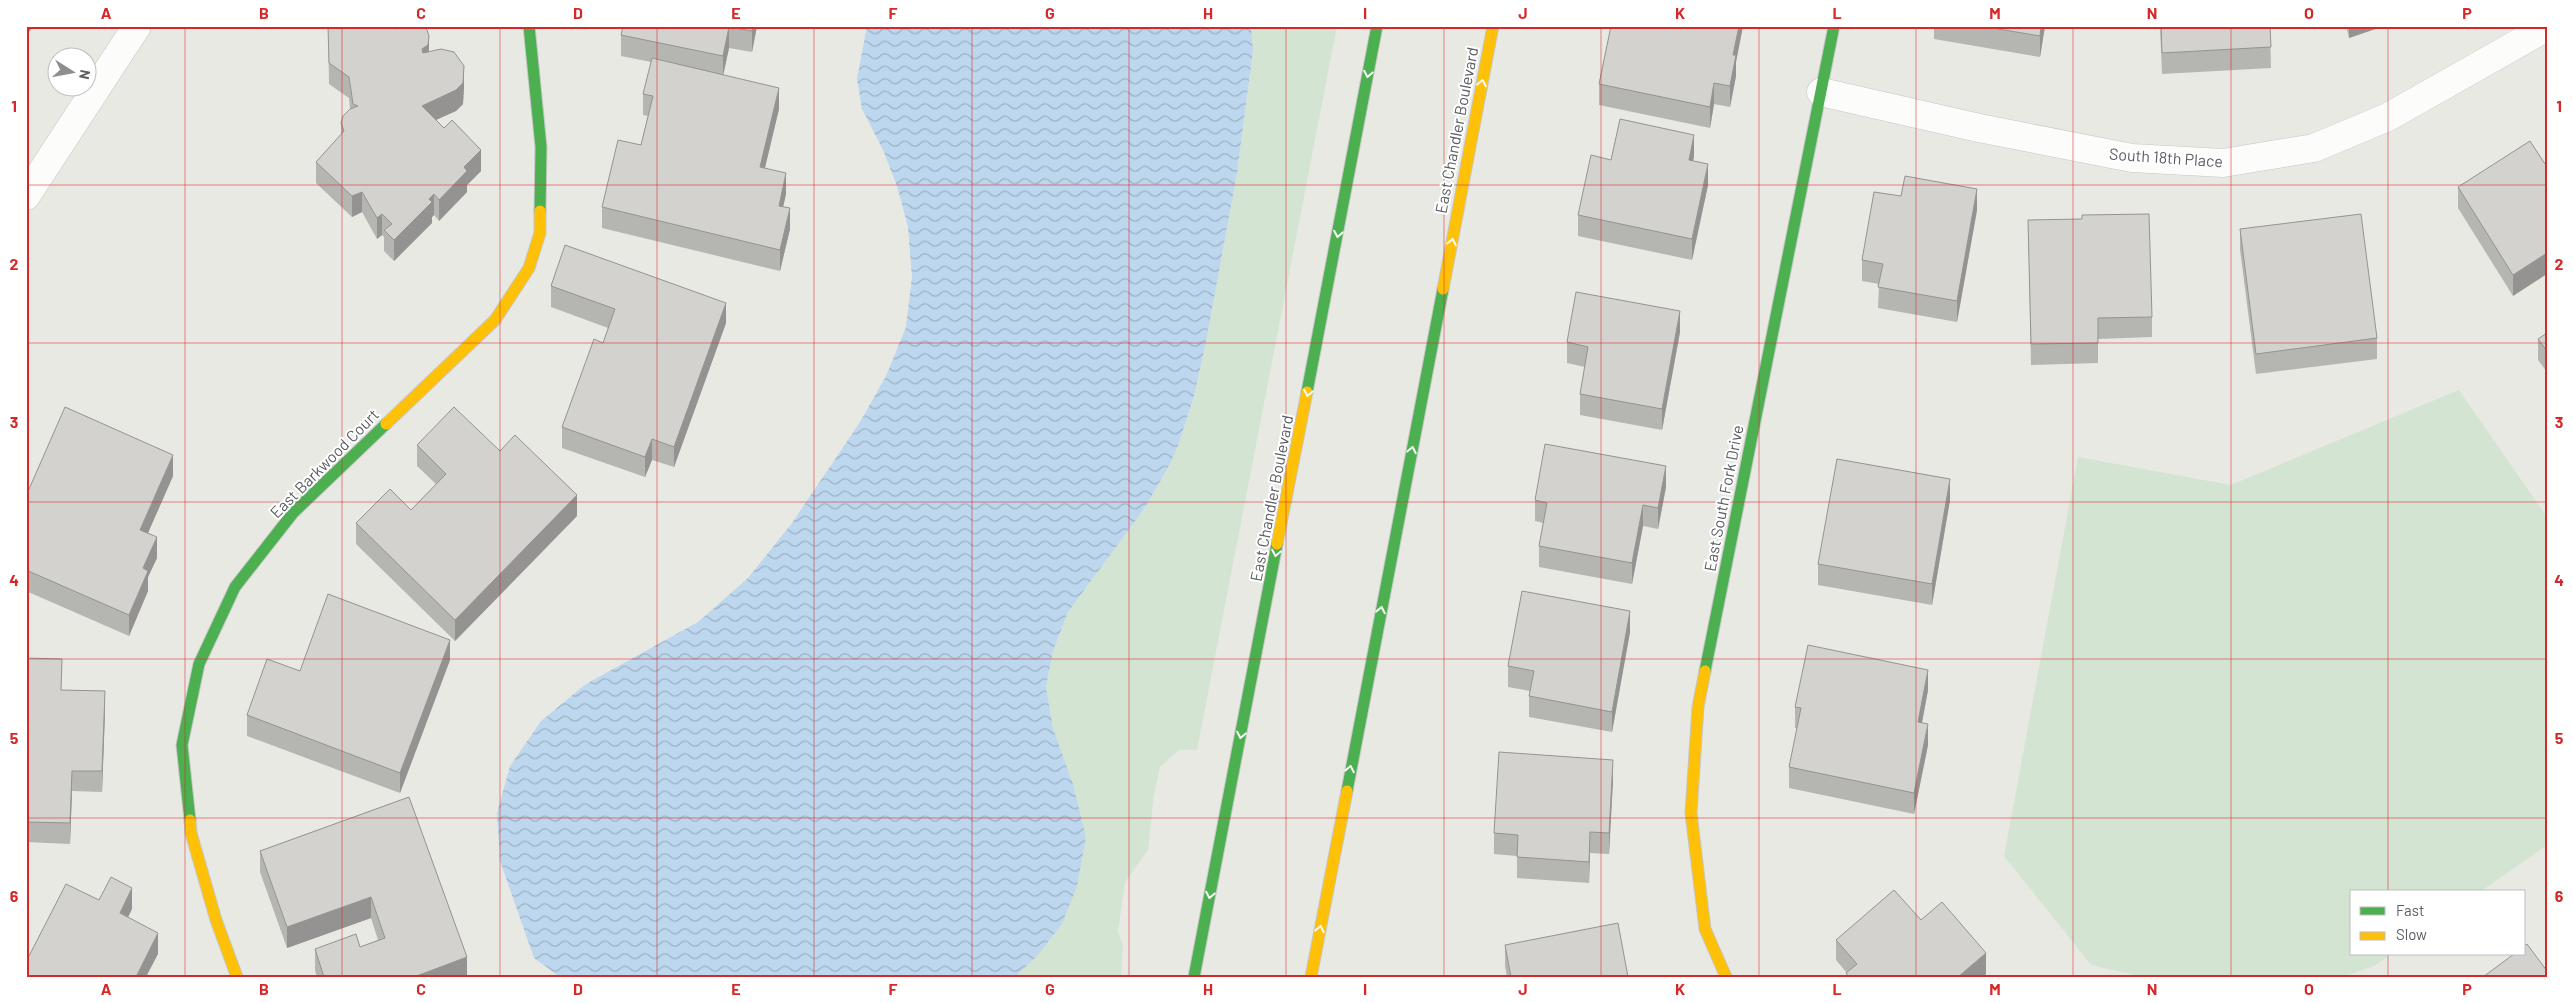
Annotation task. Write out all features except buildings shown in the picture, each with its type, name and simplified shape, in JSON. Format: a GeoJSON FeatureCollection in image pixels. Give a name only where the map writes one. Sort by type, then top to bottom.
{"type":"FeatureCollection","features":[{"type":"Feature","properties":{"kind":"street"},"geometry":{"type":"LineString","coordinates":[[26,196],[136,26]]}},
{"type":"Feature","properties":{"kind":"street","name":"East Barkwood Court"},"geometry":{"type":"LineString","coordinates":[[237,977],[216,920],[191,833],[182,745],[199,664],[235,587],[294,513],[495,320],[529,268],[540,233],[541,147],[529,26]]}},
{"type":"Feature","properties":{"kind":"street","name":"East Chandler Boulevard"},"geometry":{"type":"LineString","coordinates":[[1194,977],[1377,26]]}},
{"type":"Feature","properties":{"kind":"street","name":"East Chandler Boulevard"},"geometry":{"type":"LineString","coordinates":[[1311,977],[1493,26]]}},
{"type":"Feature","properties":{"kind":"street","name":"East South Fork Drive"},"geometry":{"type":"LineString","coordinates":[[1726,977],[1705,929],[1691,813],[1698,707],[1834,26]]}},
{"type":"Feature","properties":{"kind":"street","name":"South 18th Place"},"geometry":{"type":"LineString","coordinates":[[1820,92],[1978,128],[2132,158],[2223,163],[2314,148],[2388,117],[2547,28]]}},
{"type":"Feature","properties":{"kind":"green space"},"geometry":{"type":"Polygon","coordinates":[[[1251,26],[1337,26],[1197,750],[1179,750],[1160,767],[1154,794],[1148,850],[1125,882],[1118,932],[1123,945],[1121,977],[1015,977],[1037,956],[1086,837],[1073,784],[1053,728],[1046,687],[1053,651],[1068,612],[1144,509],[1170,464],[1194,396],[1206,342],[1237,173],[1253,51],[1251,26]]]}},
{"type":"Feature","properties":{"kind":"green space"},"geometry":{"type":"Polygon","coordinates":[[[2459,390],[2547,517],[2547,845],[2483,890],[2350,890],[2350,956],[2388,956],[2374,966],[2343,977],[2145,977],[2091,965],[2004,856],[2078,457],[2231,485],[2459,390]]]}},
{"type":"Feature","properties":{"kind":"water"},"geometry":{"type":"Polygon","coordinates":[[[867,26],[1251,26],[1253,51],[1237,173],[1206,342],[1194,396],[1170,464],[1144,509],[1068,612],[1053,651],[1046,687],[1053,728],[1073,784],[1086,837],[1077,886],[1062,924],[1037,956],[1015,977],[560,977],[534,958],[500,861],[497,813],[510,766],[541,721],[586,684],[698,622],[748,578],[792,523],[860,422],[886,376],[906,327],[912,277],[908,227],[897,186],[883,150],[862,109],[857,79],[867,26]]]}},
{"type":"Feature","properties":{"kind":"traffic: fast"},"geometry":{"type":"LineString","coordinates":[[529,26],[541,147],[540,211]]}},
{"type":"Feature","properties":{"kind":"traffic: fast"},"geometry":{"type":"LineString","coordinates":[[1307,392],[1377,26]]}},
{"type":"Feature","properties":{"kind":"traffic: fast"},"geometry":{"type":"LineString","coordinates":[[1705,671],[1834,26]]}},
{"type":"Feature","properties":{"kind":"traffic: fast"},"geometry":{"type":"LineString","coordinates":[[1347,791],[1443,289]]}},
{"type":"Feature","properties":{"kind":"traffic: fast"},"geometry":{"type":"LineString","coordinates":[[190,820],[182,745],[199,664],[235,587],[293,513],[386,424]]}},
{"type":"Feature","properties":{"kind":"traffic: fast"},"geometry":{"type":"LineString","coordinates":[[1194,977],[1277,544]]}},
{"type":"Feature","properties":{"kind":"traffic: slow"},"geometry":{"type":"LineString","coordinates":[[1443,289],[1493,26]]}},
{"type":"Feature","properties":{"kind":"traffic: slow"},"geometry":{"type":"LineString","coordinates":[[386,424],[495,320],[529,268],[540,233],[540,211]]}},
{"type":"Feature","properties":{"kind":"traffic: slow"},"geometry":{"type":"LineString","coordinates":[[1277,544],[1307,392]]}},
{"type":"Feature","properties":{"kind":"traffic: slow"},"geometry":{"type":"LineString","coordinates":[[1705,671],[1698,707],[1691,813],[1705,929],[1726,977]]}},
{"type":"Feature","properties":{"kind":"traffic: slow"},"geometry":{"type":"LineString","coordinates":[[1311,977],[1347,791]]}},
{"type":"Feature","properties":{"kind":"traffic: slow"},"geometry":{"type":"LineString","coordinates":[[190,820],[191,833],[216,920],[237,977]]}}]}
